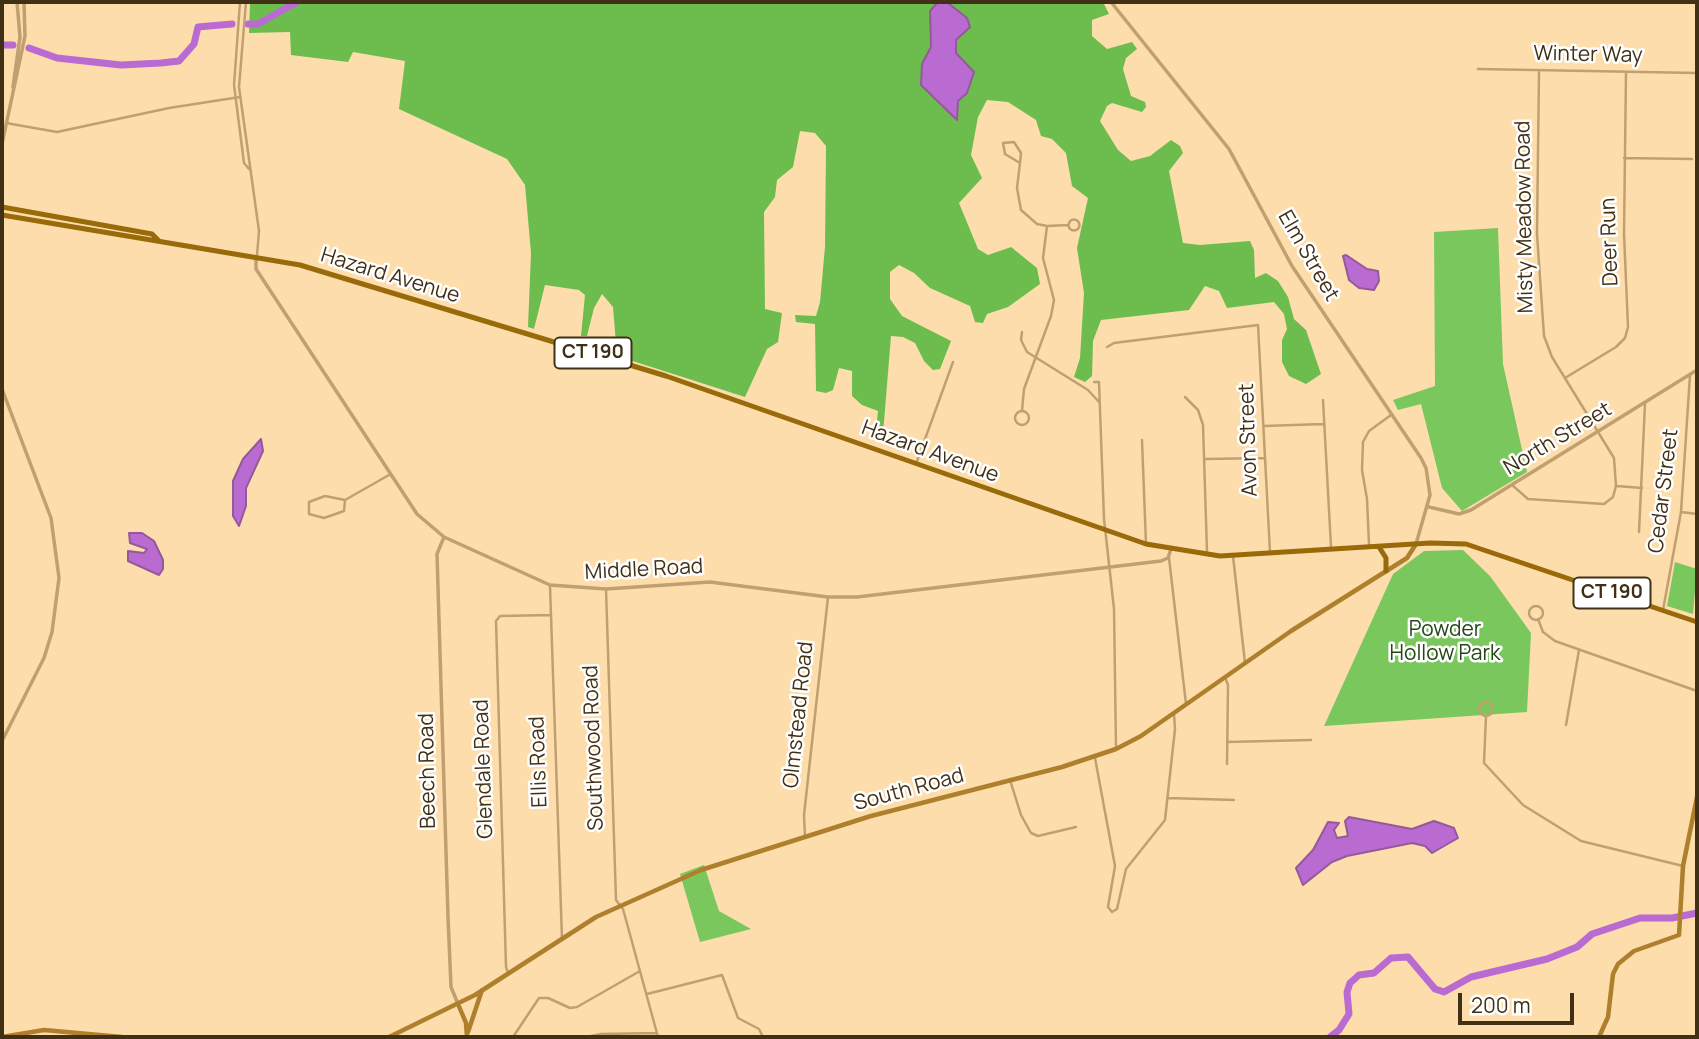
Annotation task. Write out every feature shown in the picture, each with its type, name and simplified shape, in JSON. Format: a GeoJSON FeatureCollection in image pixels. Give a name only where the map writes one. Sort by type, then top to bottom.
{"type":"FeatureCollection","features":[{"type":"Feature","properties":{"kind":"main road","name":"Hazard Avenue"},"geometry":{"type":"LineString","coordinates":[[2,207],[155,235],[158,240]]}},
{"type":"Feature","properties":{"kind":"main road","name":"Hazard Avenue"},"geometry":{"type":"LineString","coordinates":[[2,215],[95,232],[257,255],[306,267],[666,376],[1105,532],[1146,544],[1207,555],[1233,556],[1452,543],[1480,547],[1697,622]]}},
{"type":"Feature","properties":{"kind":"main road"},"geometry":{"type":"LineString","coordinates":[[95,232],[111,227]]}},
{"type":"Feature","properties":{"kind":"main road","name":"South Road"},"geometry":{"type":"LineString","coordinates":[[389,1037],[404,1034],[458,1004],[620,904],[701,870],[945,795],[1095,758],[1116,749],[1141,736],[1224,677],[1407,558],[1416,544]]}},
{"type":"Feature","properties":{"kind":"main road"},"geometry":{"type":"LineString","coordinates":[[1379,547],[1387,558],[1386,571]]}},
{"type":"Feature","properties":{"kind":"main road"},"geometry":{"type":"LineString","coordinates":[[1599,1037],[1608,1017],[1613,974],[1618,964],[1634,951],[1679,935],[1683,866],[1697,797]]}},
{"type":"Feature","properties":{"kind":"main road"},"geometry":{"type":"LineString","coordinates":[[468,1035],[482,990]]}},
{"type":"Feature","properties":{"kind":"main road"},"geometry":{"type":"LineString","coordinates":[[458,1004],[468,1035]]}},
{"type":"Feature","properties":{"kind":"main road"},"geometry":{"type":"LineString","coordinates":[[2,1037],[47,1030],[122,1037]]}},
{"type":"Feature","properties":{"kind":"street"},"geometry":{"type":"LineString","coordinates":[[13,87],[20,37],[17,2]]}},
{"type":"Feature","properties":{"kind":"street"},"geometry":{"type":"LineString","coordinates":[[2,144],[25,36],[24,2]]}},
{"type":"Feature","properties":{"kind":"street"},"geometry":{"type":"LineString","coordinates":[[240,2],[235,98],[244,163],[249,169]]}},
{"type":"Feature","properties":{"kind":"street"},"geometry":{"type":"LineString","coordinates":[[246,2],[238,44],[240,97],[260,234],[257,255]]}},
{"type":"Feature","properties":{"kind":"street","name":"Elm Street"},"geometry":{"type":"LineString","coordinates":[[1111,2],[1229,149],[1292,266],[1426,468],[1429,507],[1416,544]]}},
{"type":"Feature","properties":{"kind":"street","name":"Winter Way"},"geometry":{"type":"LineString","coordinates":[[1478,69],[1697,73]]}},
{"type":"Feature","properties":{"kind":"street","name":"Misty Meadow Road"},"geometry":{"type":"LineString","coordinates":[[1539,71],[1537,234],[1542,326],[1547,347],[1614,458],[1616,486]]}},
{"type":"Feature","properties":{"kind":"street","name":"Deer Run"},"geometry":{"type":"LineString","coordinates":[[1565,378],[1616,347],[1626,333],[1626,72]]}},
{"type":"Feature","properties":{"kind":"street"},"geometry":{"type":"LineString","coordinates":[[6,124],[57,132],[169,108],[240,97]]}},
{"type":"Feature","properties":{"kind":"street"},"geometry":{"type":"LineString","coordinates":[[1020,163],[1005,154],[1003,143],[1008,141],[1018,145],[1020,163],[1017,188],[1021,210],[1037,224],[1069,225]]}},
{"type":"Feature","properties":{"kind":"street"},"geometry":{"type":"LineString","coordinates":[[1624,158],[1692,159]]}},
{"type":"Feature","properties":{"kind":"street"},"geometry":{"type":"LineString","coordinates":[[1022,411],[1024,389],[1053,308],[1043,258],[1046,226]]}},
{"type":"Feature","properties":{"kind":"street","name":"Middle Road"},"geometry":{"type":"LineString","coordinates":[[257,255],[260,271],[417,514],[444,537],[550,585],[606,589],[710,582],[828,597],[864,596],[1110,567],[1169,557]]}},
{"type":"Feature","properties":{"kind":"street","name":"Avon Street"},"geometry":{"type":"LineString","coordinates":[[1107,347],[1114,343],[1258,325],[1270,554]]}},
{"type":"Feature","properties":{"kind":"street"},"geometry":{"type":"LineString","coordinates":[[1022,332],[1025,349],[1034,359],[1088,390],[1099,402]]}},
{"type":"Feature","properties":{"kind":"street"},"geometry":{"type":"LineString","coordinates":[[916,464],[953,362]]}},
{"type":"Feature","properties":{"kind":"street","name":"North Street"},"geometry":{"type":"LineString","coordinates":[[1429,507],[1450,513],[1464,513],[1697,370]]}},
{"type":"Feature","properties":{"kind":"street","name":"Cedar Street"},"geometry":{"type":"LineString","coordinates":[[1663,610],[1681,512],[1690,375]]}},
{"type":"Feature","properties":{"kind":"street"},"geometry":{"type":"LineString","coordinates":[[1094,382],[1099,382],[1105,532],[1114,609],[1116,749]]}},
{"type":"Feature","properties":{"kind":"street"},"geometry":{"type":"LineString","coordinates":[[2,389],[51,518],[59,578],[52,633],[44,658],[2,741]]}},
{"type":"Feature","properties":{"kind":"street"},"geometry":{"type":"LineString","coordinates":[[1185,397],[1198,410],[1201,419],[1206,459],[1207,555]]}},
{"type":"Feature","properties":{"kind":"street"},"geometry":{"type":"LineString","coordinates":[[1324,400],[1331,550]]}},
{"type":"Feature","properties":{"kind":"street"},"geometry":{"type":"LineString","coordinates":[[1639,532],[1645,404]]}},
{"type":"Feature","properties":{"kind":"street"},"geometry":{"type":"LineString","coordinates":[[1369,548],[1367,499],[1362,470],[1363,442],[1369,431],[1391,415]]}},
{"type":"Feature","properties":{"kind":"street"},"geometry":{"type":"LineString","coordinates":[[1265,426],[1324,424]]}},
{"type":"Feature","properties":{"kind":"street"},"geometry":{"type":"LineString","coordinates":[[1142,440],[1146,544]]}},
{"type":"Feature","properties":{"kind":"street"},"geometry":{"type":"LineString","coordinates":[[1206,459],[1265,458]]}},
{"type":"Feature","properties":{"kind":"street"},"geometry":{"type":"LineString","coordinates":[[345,500],[344,511],[334,516],[316,518],[306,511],[309,502],[318,497],[345,500],[390,475]]}},
{"type":"Feature","properties":{"kind":"street"},"geometry":{"type":"LineString","coordinates":[[1512,485],[1528,499],[1600,504],[1610,501],[1616,486],[1642,488]]}},
{"type":"Feature","properties":{"kind":"street"},"geometry":{"type":"LineString","coordinates":[[1681,512],[1697,514]]}},
{"type":"Feature","properties":{"kind":"street","name":"Beech Road"},"geometry":{"type":"LineString","coordinates":[[444,537],[437,554],[448,941],[450,987],[458,1004]]}},
{"type":"Feature","properties":{"kind":"street"},"geometry":{"type":"LineString","coordinates":[[1171,550],[1169,557],[1186,704]]}},
{"type":"Feature","properties":{"kind":"street"},"geometry":{"type":"LineString","coordinates":[[1233,556],[1245,663]]}},
{"type":"Feature","properties":{"kind":"street","name":"Ellis Road"},"geometry":{"type":"LineString","coordinates":[[550,585],[562,939]]}},
{"type":"Feature","properties":{"kind":"street","name":"Southwood Road"},"geometry":{"type":"LineString","coordinates":[[606,589],[616,900],[620,904],[658,1035]]}},
{"type":"Feature","properties":{"kind":"street","name":"Olmstead Road"},"geometry":{"type":"LineString","coordinates":[[805,837],[805,813],[828,597]]}},
{"type":"Feature","properties":{"kind":"street","name":"Glendale Road"},"geometry":{"type":"LineString","coordinates":[[508,973],[496,621],[500,616],[551,615]]}},
{"type":"Feature","properties":{"kind":"street"},"geometry":{"type":"LineString","coordinates":[[1538,619],[1550,639],[1697,691]]}},
{"type":"Feature","properties":{"kind":"street"},"geometry":{"type":"LineString","coordinates":[[1566,725],[1579,650]]}},
{"type":"Feature","properties":{"kind":"street"},"geometry":{"type":"LineString","coordinates":[[1224,677],[1228,685],[1227,764]]}},
{"type":"Feature","properties":{"kind":"street"},"geometry":{"type":"LineString","coordinates":[[1486,716],[1479,708],[1487,702],[1493,708],[1486,716],[1484,763],[1522,805],[1581,841],[1683,866]]}},
{"type":"Feature","properties":{"kind":"street"},"geometry":{"type":"LineString","coordinates":[[1095,758],[1115,866],[1108,907],[1112,912],[1117,909],[1126,869],[1160,830],[1168,798],[1176,719],[1174,713]]}},
{"type":"Feature","properties":{"kind":"street"},"geometry":{"type":"LineString","coordinates":[[1227,743],[1311,740]]}},
{"type":"Feature","properties":{"kind":"street"},"geometry":{"type":"LineString","coordinates":[[1010,780],[1021,815],[1031,833],[1038,836],[1076,827]]}},
{"type":"Feature","properties":{"kind":"street"},"geometry":{"type":"LineString","coordinates":[[1168,798],[1234,800]]}},
{"type":"Feature","properties":{"kind":"street"},"geometry":{"type":"LineString","coordinates":[[1115,866],[1126,869]]}},
{"type":"Feature","properties":{"kind":"street"},"geometry":{"type":"LineString","coordinates":[[513,1037],[539,998],[548,998],[570,1008],[577,1007],[640,971]]}},
{"type":"Feature","properties":{"kind":"street"},"geometry":{"type":"LineString","coordinates":[[647,994],[722,975],[737,1018],[759,1029],[763,1037]]}},
{"type":"Feature","properties":{"kind":"street"},"geometry":{"type":"LineString","coordinates":[[586,1037],[601,1034],[658,1035]]}},
{"type":"Feature","properties":{"kind":"green space"},"geometry":{"type":"Polygon","coordinates":[[[250,2],[1103,2],[1109,14],[1092,20],[1092,36],[1107,49],[1132,42],[1137,49],[1126,58],[1123,69],[1131,96],[1145,102],[1146,107],[1142,112],[1112,103],[1107,106],[1100,121],[1118,150],[1131,161],[1150,156],[1171,140],[1180,146],[1183,153],[1169,171],[1183,243],[1200,245],[1250,241],[1254,250],[1255,278],[1266,273],[1278,281],[1288,297],[1294,319],[1306,330],[1321,374],[1306,384],[1289,376],[1282,362],[1282,340],[1287,329],[1284,314],[1274,302],[1227,308],[1219,291],[1205,286],[1189,310],[1101,320],[1093,341],[1092,376],[1085,382],[1074,377],[1080,358],[1084,293],[1077,248],[1088,198],[1072,186],[1066,153],[1052,139],[1041,136],[1036,120],[1008,102],[987,100],[978,117],[971,155],[982,178],[959,203],[978,249],[988,255],[1011,247],[1037,268],[1040,284],[1008,307],[987,314],[983,323],[975,322],[970,306],[930,288],[914,273],[899,265],[890,272],[890,299],[902,316],[951,341],[940,369],[933,370],[924,361],[915,343],[903,337],[891,336],[883,434],[879,441],[875,440],[878,411],[862,405],[852,396],[852,371],[839,368],[833,390],[826,393],[816,391],[815,324],[796,322],[795,315],[816,316],[820,302],[825,247],[826,146],[815,133],[800,131],[793,167],[777,180],[775,197],[764,212],[765,309],[782,313],[778,342],[767,349],[745,397],[617,356],[613,307],[602,294],[594,308],[587,336],[581,336],[585,295],[579,290],[545,285],[534,329],[528,327],[531,253],[525,185],[507,159],[399,109],[405,61],[353,52],[348,62],[291,55],[290,32],[249,33],[250,2]]]}},
{"type":"Feature","properties":{"kind":"green space"},"geometry":{"type":"Polygon","coordinates":[[[1498,228],[1503,364],[1527,472],[1462,511],[1442,488],[1421,404],[1398,410],[1393,400],[1435,386],[1434,232],[1498,228]]]}},
{"type":"Feature","properties":{"kind":"green space","name":"Powder Hollow Park"},"geometry":{"type":"Polygon","coordinates":[[[1463,550],[1490,576],[1531,633],[1527,712],[1324,726],[1393,574],[1424,551],[1463,550]]]}},
{"type":"Feature","properties":{"kind":"green space"},"geometry":{"type":"Polygon","coordinates":[[[1675,562],[1697,569],[1693,614],[1667,606],[1675,562]]]}},
{"type":"Feature","properties":{"kind":"green space"},"geometry":{"type":"Polygon","coordinates":[[[704,865],[719,911],[751,929],[700,942],[680,874],[704,865]]]}},
{"type":"Feature","properties":{"kind":"shaded area"},"geometry":{"type":"Polygon","coordinates":[[[938,2],[948,3],[967,18],[970,27],[956,40],[956,53],[974,72],[967,93],[958,101],[957,120],[921,85],[922,64],[931,47],[930,11],[938,2]]]}},
{"type":"Feature","properties":{"kind":"shaded area"},"geometry":{"type":"Polygon","coordinates":[[[1346,255],[1367,269],[1378,271],[1379,281],[1374,290],[1359,288],[1349,280],[1343,256],[1346,255]]]}},
{"type":"Feature","properties":{"kind":"shaded area"},"geometry":{"type":"Polygon","coordinates":[[[261,439],[263,451],[246,488],[246,506],[239,526],[233,516],[233,481],[243,459],[261,439]]]}},
{"type":"Feature","properties":{"kind":"shaded area"},"geometry":{"type":"Polygon","coordinates":[[[129,533],[142,533],[154,541],[163,560],[163,569],[159,575],[128,561],[128,551],[144,553],[147,549],[130,543],[129,533]]]}},
{"type":"Feature","properties":{"kind":"shaded area"},"geometry":{"type":"Polygon","coordinates":[[[1349,817],[1412,829],[1434,821],[1454,828],[1458,838],[1432,853],[1425,846],[1412,843],[1347,856],[1332,862],[1303,885],[1296,868],[1313,850],[1328,822],[1339,823],[1334,830],[1337,838],[1348,836],[1345,821],[1349,817]]]}},
{"type":"Feature","properties":{"kind":"waterway"},"geometry":{"type":"LineString","coordinates":[[248,24],[258,24],[297,2]]}},
{"type":"Feature","properties":{"kind":"waterway"},"geometry":{"type":"LineString","coordinates":[[29,48],[57,58],[121,65],[179,61],[194,44],[198,27],[232,24]]}},
{"type":"Feature","properties":{"kind":"waterway"},"geometry":{"type":"LineString","coordinates":[[2,45],[13,45]]}},
{"type":"Feature","properties":{"kind":"waterway"},"geometry":{"type":"LineString","coordinates":[[1330,1037],[1339,1030],[1349,1014],[1347,992],[1350,983],[1359,975],[1374,973],[1391,958],[1408,957],[1435,989],[1444,992],[1471,977],[1547,959],[1577,947],[1592,934],[1640,918],[1672,918],[1697,913]]}}]}
